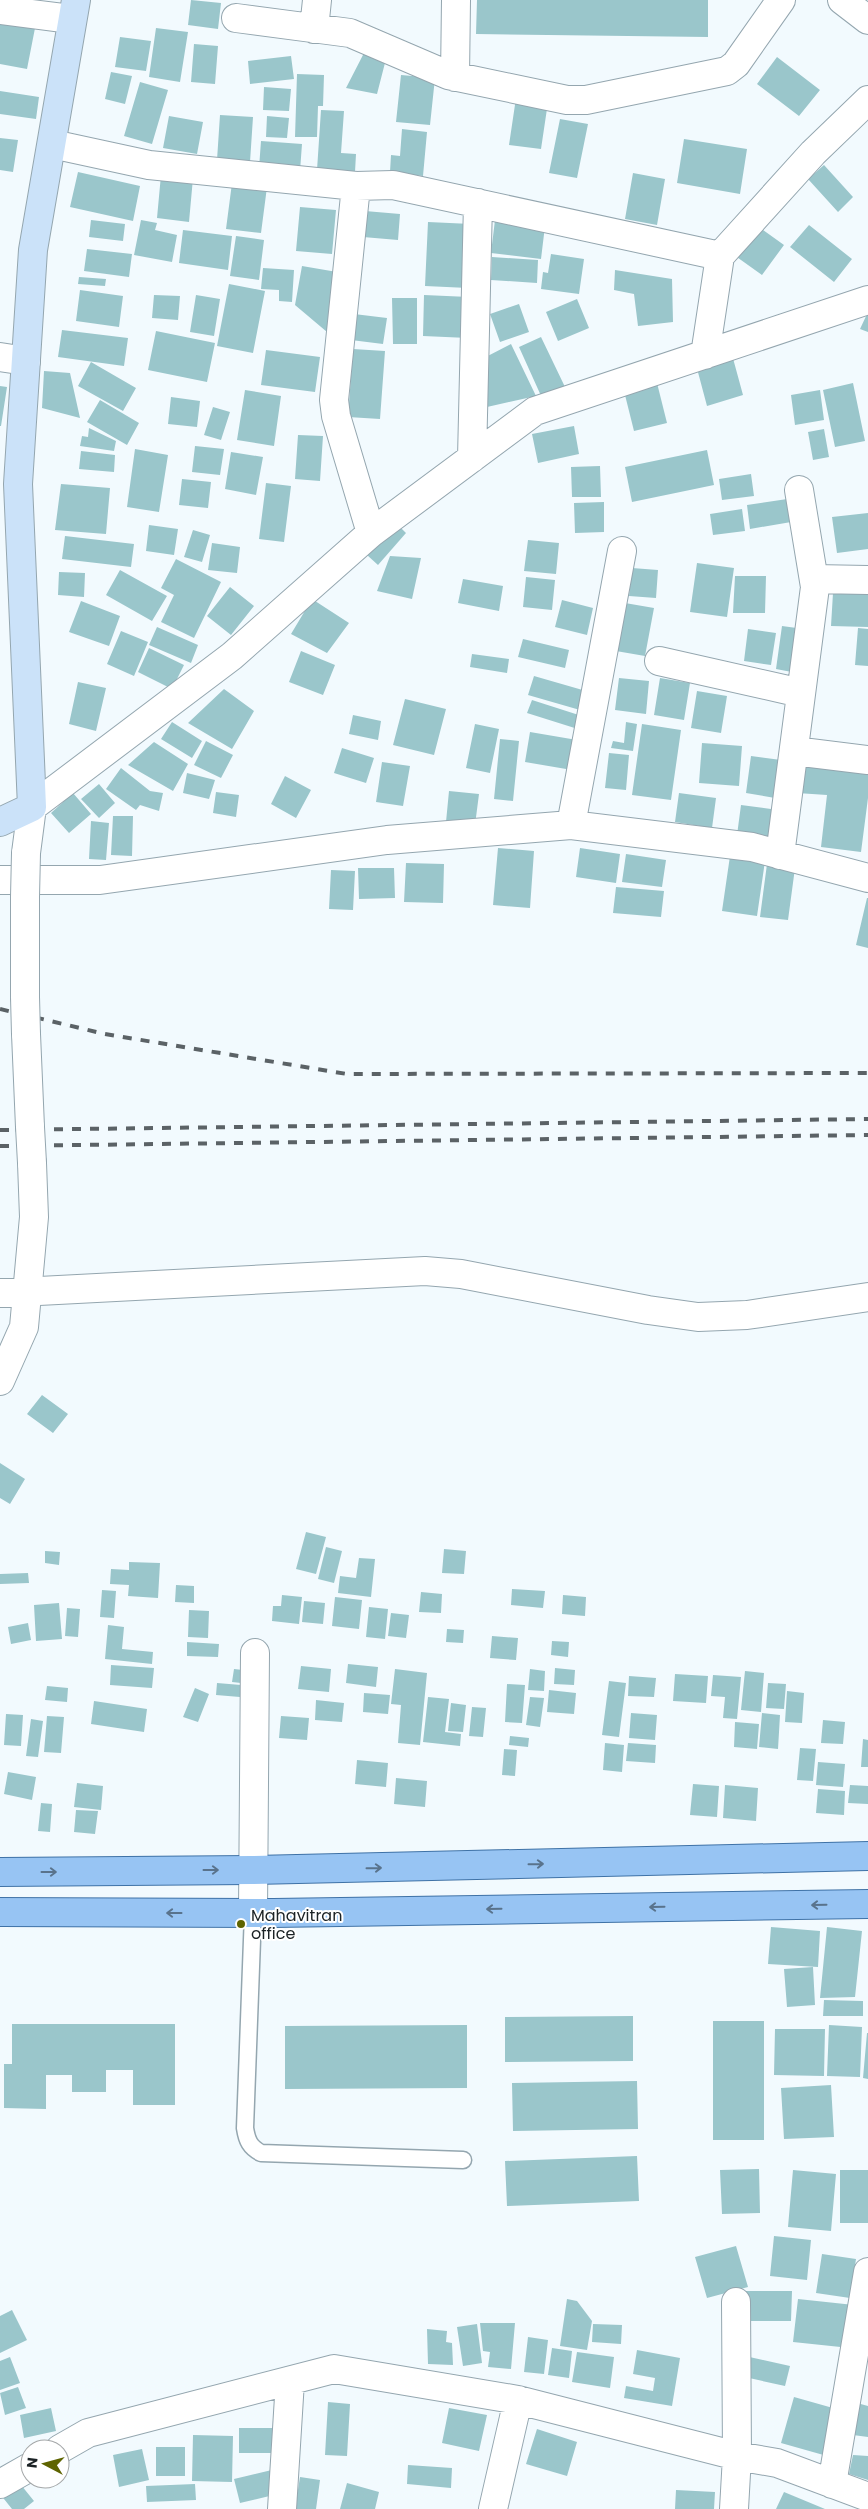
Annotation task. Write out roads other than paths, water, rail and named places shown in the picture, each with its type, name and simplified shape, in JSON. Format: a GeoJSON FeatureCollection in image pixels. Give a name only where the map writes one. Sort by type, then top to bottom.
{"type":"FeatureCollection","features":[{"type":"Feature","properties":{"kind":"main road"},"geometry":{"type":"LineString","coordinates":[[0,822],[32,807],[13,359],[52,144],[74,9]]}},
{"type":"Feature","properties":{"kind":"main road"},"geometry":{"type":"LineString","coordinates":[[0,1872],[251,1870],[868,1856]]}},
{"type":"Feature","properties":{"kind":"main road"},"geometry":{"type":"LineString","coordinates":[[0,1912],[253,1913],[868,1904]]}},
{"type":"Feature","properties":{"kind":"street"},"geometry":{"type":"LineString","coordinates":[[314,29],[317,0]]}},
{"type":"Feature","properties":{"kind":"street"},"geometry":{"type":"LineString","coordinates":[[455,77],[456,0]]}},
{"type":"Feature","properties":{"kind":"street"},"geometry":{"type":"LineString","coordinates":[[236,18],[354,34],[455,77],[576,101],[727,71],[736,64],[781,0]]}},
{"type":"Feature","properties":{"kind":"street"},"geometry":{"type":"LineString","coordinates":[[842,0],[868,20]]}},
{"type":"Feature","properties":{"kind":"street"},"geometry":{"type":"LineString","coordinates":[[0,10],[74,9]]}},
{"type":"Feature","properties":{"kind":"street"},"geometry":{"type":"LineString","coordinates":[[705,355],[720,256],[813,154],[868,100]]}},
{"type":"Feature","properties":{"kind":"street"},"geometry":{"type":"LineString","coordinates":[[52,144],[149,165],[356,186],[392,186],[720,256]]}},
{"type":"Feature","properties":{"kind":"street"},"geometry":{"type":"LineString","coordinates":[[356,186],[334,400],[336,416],[371,533]]}},
{"type":"Feature","properties":{"kind":"street"},"geometry":{"type":"LineString","coordinates":[[472,458],[478,203]]}},
{"type":"Feature","properties":{"kind":"street"},"geometry":{"type":"LineString","coordinates":[[0,1381],[24,1327],[34,1217],[25,997],[26,853],[32,807],[232,656],[371,533],[535,412],[868,300]]}},
{"type":"Feature","properties":{"kind":"street"},"geometry":{"type":"LineString","coordinates":[[780,855],[814,578],[799,490]]}},
{"type":"Feature","properties":{"kind":"street"},"geometry":{"type":"LineString","coordinates":[[572,825],[622,551]]}},
{"type":"Feature","properties":{"kind":"street"},"geometry":{"type":"LineString","coordinates":[[814,578],[868,580]]}},
{"type":"Feature","properties":{"kind":"street"},"geometry":{"type":"LineString","coordinates":[[659,661],[801,693]]}},
{"type":"Feature","properties":{"kind":"street"},"geometry":{"type":"LineString","coordinates":[[794,750],[868,760]]}},
{"type":"Feature","properties":{"kind":"street"},"geometry":{"type":"LineString","coordinates":[[0,880],[100,880],[387,840],[572,825],[752,847],[868,878]]}},
{"type":"Feature","properties":{"kind":"street"},"geometry":{"type":"LineString","coordinates":[[0,1293],[27,1290],[425,1271],[461,1274],[648,1310],[698,1317],[747,1314],[868,1296]]}},
{"type":"Feature","properties":{"kind":"street"},"geometry":{"type":"LineString","coordinates":[[253,1913],[251,1870],[255,1653]]}},
{"type":"Feature","properties":{"kind":"street"},"geometry":{"type":"LineString","coordinates":[[832,2484],[868,2272]]}},
{"type":"Feature","properties":{"kind":"street"},"geometry":{"type":"LineString","coordinates":[[734,2509],[737,2456],[736,2302]]}},
{"type":"Feature","properties":{"kind":"street"},"geometry":{"type":"LineString","coordinates":[[70,2443],[88,2433],[334,2369],[518,2400],[737,2456],[777,2463],[868,2497]]}},
{"type":"Feature","properties":{"kind":"street"},"geometry":{"type":"LineString","coordinates":[[282,2509],[290,2381]]}},
{"type":"Feature","properties":{"kind":"street"},"geometry":{"type":"LineString","coordinates":[[493,2509],[518,2400]]}},
{"type":"Feature","properties":{"kind":"street"},"geometry":{"type":"LineString","coordinates":[[0,2484],[20,2473]]}},
{"type":"Feature","properties":{"kind":"lane"},"geometry":{"type":"LineString","coordinates":[[253,1913],[246,2128],[251,2148],[261,2153],[463,2160]]}},
{"type":"Feature","properties":{"kind":"railway"},"geometry":{"type":"LineString","coordinates":[[0,1009],[105,1034],[347,1074],[868,1073]]}},
{"type":"Feature","properties":{"kind":"railway"},"geometry":{"type":"LineString","coordinates":[[0,1130],[868,1119]]}},
{"type":"Feature","properties":{"kind":"railway"},"geometry":{"type":"LineString","coordinates":[[0,1146],[868,1135]]}},
{"type":"Feature","properties":{"kind":"place","name":"Mahavitran office"},"geometry":{"type":"Point","coordinates":[241,1924]}}]}
